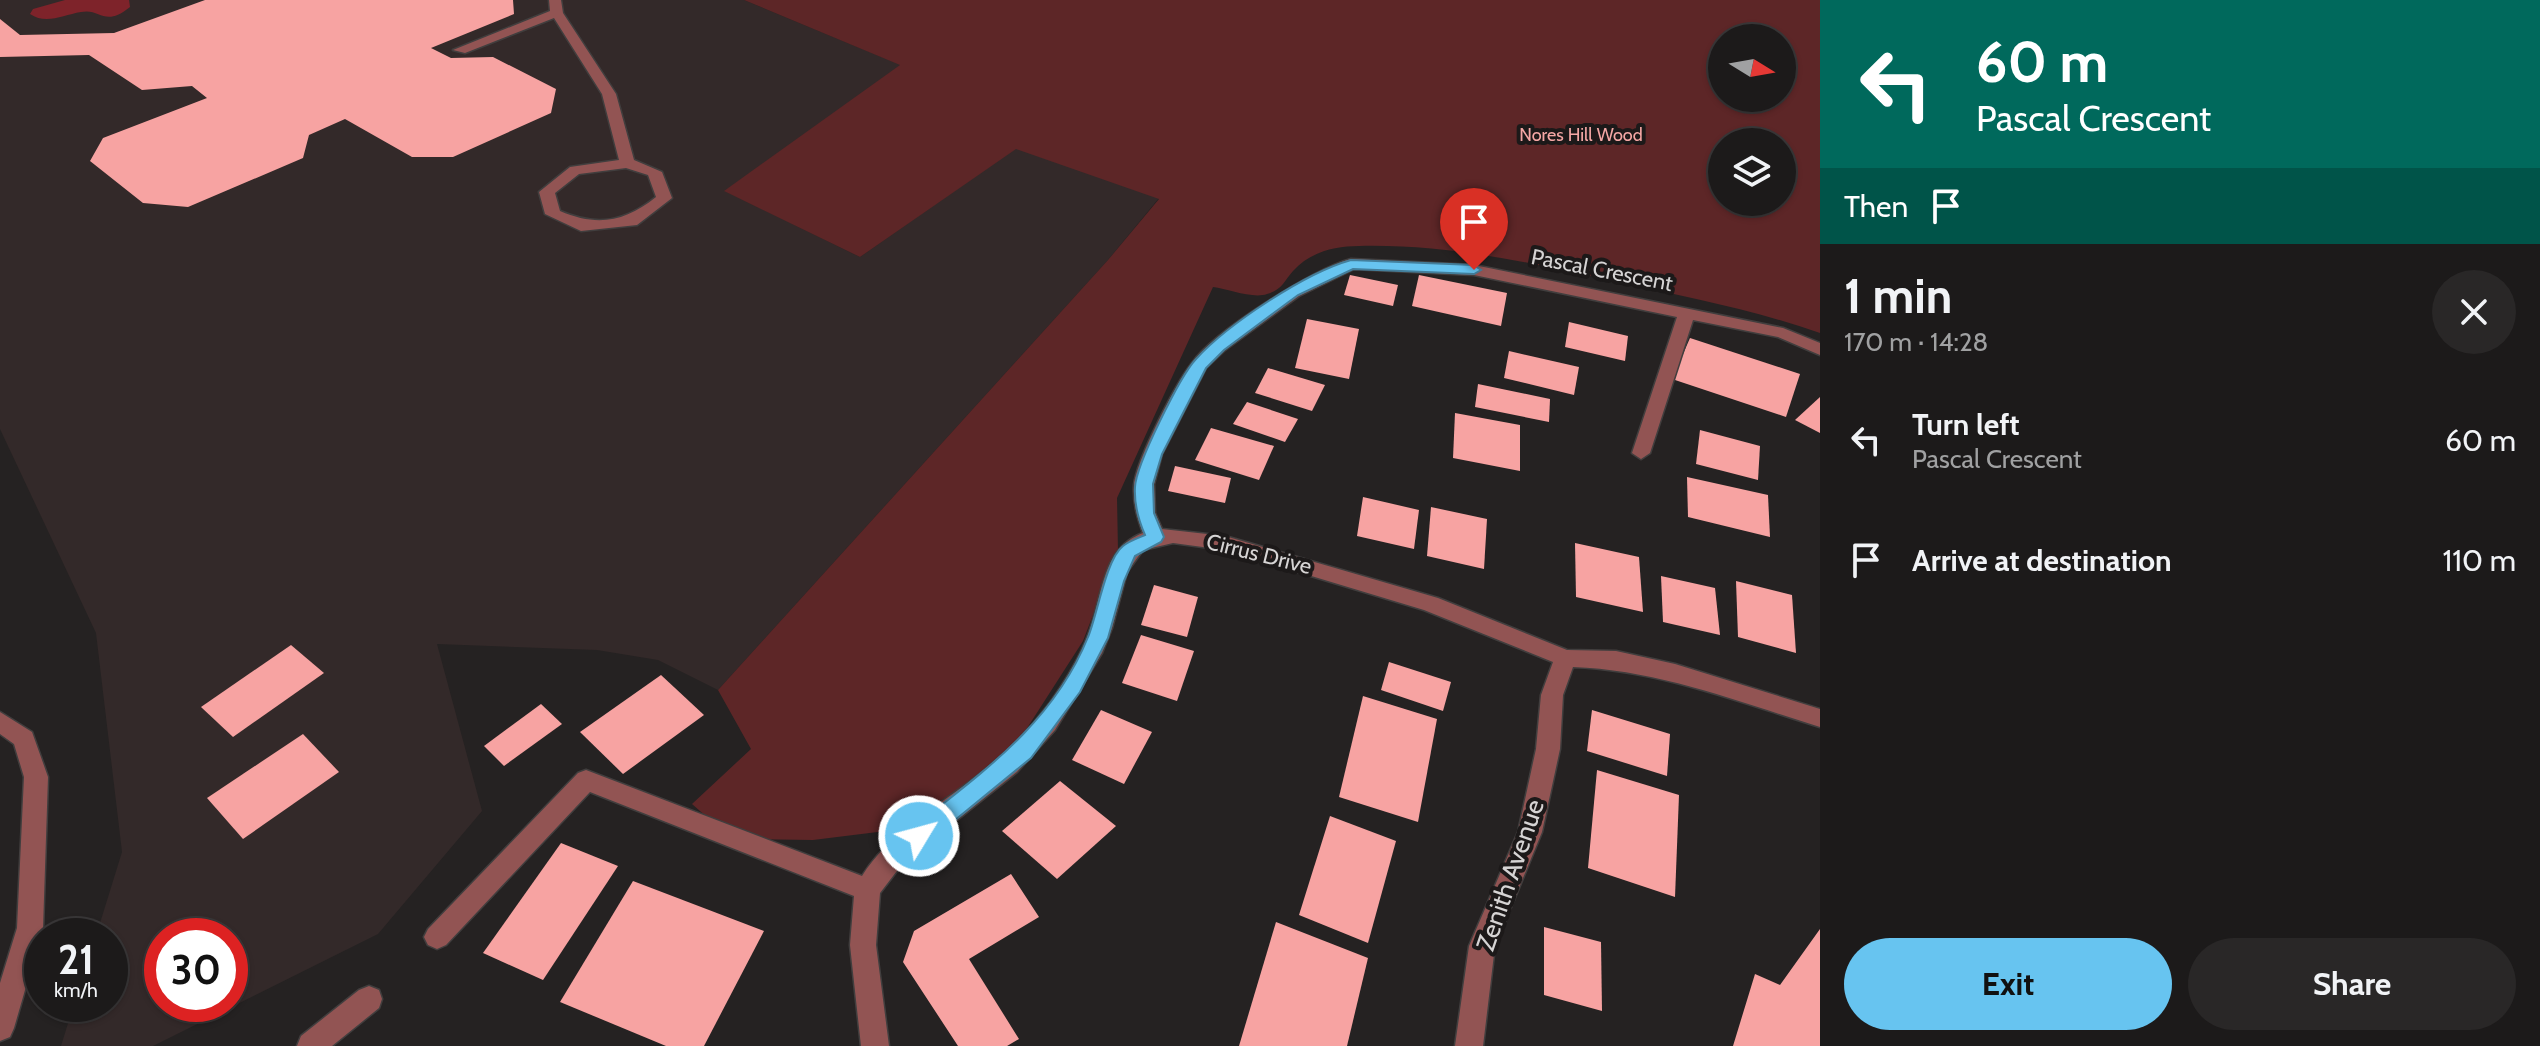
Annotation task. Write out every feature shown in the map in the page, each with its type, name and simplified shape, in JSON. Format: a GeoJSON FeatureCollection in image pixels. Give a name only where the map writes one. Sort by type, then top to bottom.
{"type":"FeatureCollection","features":[{"type":"Feature","properties":{"kind":"street"},"geometry":{"type":"LineString","coordinates":[[460,50],[556,6],[609,94],[627,163]]}},
{"type":"Feature","properties":{"kind":"street"},"geometry":{"type":"LineString","coordinates":[[627,163],[655,172],[664,198],[637,220],[581,226],[553,214],[547,192],[575,170],[627,163]]}},
{"type":"Feature","properties":{"kind":"street","name":"Pascal Crescent"},"geometry":{"type":"LineString","coordinates":[[1155,537],[1145,513],[1144,484],[1153,454],[1199,365],[1219,346],[1293,292],[1351,264],[1474,270],[1783,333],[1820,350]]}},
{"type":"Feature","properties":{"kind":"street","name":"Pascal Crescent"},"geometry":{"type":"LineString","coordinates":[[1641,453],[1687,312]]}},
{"type":"Feature","properties":{"kind":"street"},"geometry":{"type":"LineString","coordinates":[[875,1046],[867,1001],[863,929],[868,890],[895,856],[994,778],[1023,752],[1046,724],[1070,692],[1098,638],[1114,581],[1128,551],[1155,537]]}},
{"type":"Feature","properties":{"kind":"street","name":"Cirrus Drive"},"geometry":{"type":"LineString","coordinates":[[1155,537],[1199,538],[1225,543],[1342,576],[1479,622],[1565,658],[1616,660],[1675,673],[1820,718]]}},
{"type":"Feature","properties":{"kind":"street","name":"Zenith Avenue"},"geometry":{"type":"LineString","coordinates":[[1469,1046],[1482,946],[1530,832],[1548,749],[1552,695],[1565,658]]}},
{"type":"Feature","properties":{"kind":"street"},"geometry":{"type":"LineString","coordinates":[[0,721],[24,739],[36,777],[30,928],[0,1028]]}},
{"type":"Feature","properties":{"kind":"street"},"geometry":{"type":"LineString","coordinates":[[437,937],[586,780],[868,890]]}},
{"type":"Feature","properties":{"kind":"street"},"geometry":{"type":"LineString","coordinates":[[311,1046],[369,999]]}},
{"type":"Feature","properties":{"kind":"shaded area"},"geometry":{"type":"Polygon","coordinates":[[[0,0],[744,0],[901,65],[725,191],[860,257],[1016,148],[1159,198],[1108,260],[718,690],[658,660],[597,650],[437,644],[482,811],[378,934],[248,999],[248,918],[144,918],[144,1022],[201,1022],[153,1046],[61,1046],[68,1022],[128,1022],[128,918],[102,918],[122,852],[96,633],[0,429],[0,0]]]}},
{"type":"Feature","properties":{"kind":"shaded area"},"geometry":{"type":"Polygon","coordinates":[[[65,0],[129,0],[130,7],[108,17],[88,11],[48,19],[30,14],[33,9],[65,0]]]}},
{"type":"Feature","properties":{"kind":"green space","name":"Nores Hill Wood"},"geometry":{"type":"Polygon","coordinates":[[[744,0],[1820,0],[1820,333],[1746,311],[1587,275],[1490,256],[1425,248],[1359,246],[1323,251],[1300,264],[1276,290],[1261,295],[1213,287],[1117,498],[1118,550],[1083,641],[1022,736],[918,827],[813,840],[732,839],[692,804],[751,749],[718,690],[1108,260],[1159,199],[1016,149],[860,257],[724,191],[900,65],[744,0]]]}},
{"type":"Feature","properties":{"kind":"building"},"geometry":{"type":"Polygon","coordinates":[[[205,0],[513,0],[514,14],[431,48],[451,58],[493,57],[556,89],[551,113],[453,157],[412,157],[345,119],[309,135],[303,158],[188,207],[143,203],[90,161],[103,138],[207,98],[192,86],[142,90],[89,55],[0,57],[0,19],[20,35],[114,33],[205,0]]]}},
{"type":"Feature","properties":{"kind":"building"},"geometry":{"type":"Polygon","coordinates":[[[1350,275],[1398,285],[1393,306],[1344,295],[1350,275]]]}},
{"type":"Feature","properties":{"kind":"building"},"geometry":{"type":"Polygon","coordinates":[[[1419,275],[1507,293],[1501,326],[1412,306],[1419,275]]]}},
{"type":"Feature","properties":{"kind":"building"},"geometry":{"type":"Polygon","coordinates":[[[1307,319],[1359,329],[1349,379],[1295,368],[1307,319]]]}},
{"type":"Feature","properties":{"kind":"building"},"geometry":{"type":"Polygon","coordinates":[[[1569,322],[1628,336],[1625,361],[1565,347],[1569,322]]]}},
{"type":"Feature","properties":{"kind":"building"},"geometry":{"type":"Polygon","coordinates":[[[1690,338],[1800,374],[1786,417],[1672,379],[1690,338]]]}},
{"type":"Feature","properties":{"kind":"building"},"geometry":{"type":"Polygon","coordinates":[[[1509,351],[1579,367],[1574,395],[1504,378],[1509,351]]]}},
{"type":"Feature","properties":{"kind":"building"},"geometry":{"type":"Polygon","coordinates":[[[1268,368],[1325,385],[1312,411],[1255,393],[1268,368]]]}},
{"type":"Feature","properties":{"kind":"building"},"geometry":{"type":"Polygon","coordinates":[[[1478,384],[1550,399],[1549,422],[1475,407],[1478,384]]]}},
{"type":"Feature","properties":{"kind":"building"},"geometry":{"type":"Polygon","coordinates":[[[1820,397],[1820,433],[1795,420],[1820,397]]]}},
{"type":"Feature","properties":{"kind":"building"},"geometry":{"type":"Polygon","coordinates":[[[1247,402],[1298,419],[1285,442],[1233,424],[1247,402]]]}},
{"type":"Feature","properties":{"kind":"building"},"geometry":{"type":"Polygon","coordinates":[[[1455,413],[1520,425],[1520,471],[1453,458],[1455,413]]]}},
{"type":"Feature","properties":{"kind":"building"},"geometry":{"type":"Polygon","coordinates":[[[1211,428],[1274,446],[1259,480],[1195,460],[1211,428]]]}},
{"type":"Feature","properties":{"kind":"building"},"geometry":{"type":"Polygon","coordinates":[[[1700,430],[1760,446],[1758,480],[1696,464],[1700,430]]]}},
{"type":"Feature","properties":{"kind":"building"},"geometry":{"type":"Polygon","coordinates":[[[1175,466],[1231,478],[1225,503],[1168,491],[1175,466]]]}},
{"type":"Feature","properties":{"kind":"building"},"geometry":{"type":"Polygon","coordinates":[[[1687,477],[1768,495],[1770,537],[1688,517],[1687,477]]]}},
{"type":"Feature","properties":{"kind":"building"},"geometry":{"type":"Polygon","coordinates":[[[1363,497],[1419,510],[1414,549],[1357,536],[1363,497]]]}},
{"type":"Feature","properties":{"kind":"building"},"geometry":{"type":"Polygon","coordinates":[[[1431,507],[1487,519],[1484,569],[1427,556],[1431,507]]]}},
{"type":"Feature","properties":{"kind":"building"},"geometry":{"type":"Polygon","coordinates":[[[1575,543],[1639,557],[1643,612],[1576,597],[1575,543]]]}},
{"type":"Feature","properties":{"kind":"building"},"geometry":{"type":"Polygon","coordinates":[[[1661,576],[1715,588],[1720,635],[1663,622],[1661,576]]]}},
{"type":"Feature","properties":{"kind":"building"},"geometry":{"type":"Polygon","coordinates":[[[1736,581],[1792,595],[1796,653],[1738,637],[1736,581]]]}},
{"type":"Feature","properties":{"kind":"building"},"geometry":{"type":"Polygon","coordinates":[[[1154,585],[1198,597],[1187,637],[1141,625],[1154,585]]]}},
{"type":"Feature","properties":{"kind":"building"},"geometry":{"type":"Polygon","coordinates":[[[1141,635],[1194,651],[1177,701],[1122,683],[1141,635]]]}},
{"type":"Feature","properties":{"kind":"building"},"geometry":{"type":"Polygon","coordinates":[[[291,645],[324,673],[233,737],[201,707],[291,645]]]}},
{"type":"Feature","properties":{"kind":"building"},"geometry":{"type":"Polygon","coordinates":[[[1389,662],[1451,682],[1443,711],[1381,690],[1389,662]]]}},
{"type":"Feature","properties":{"kind":"building"},"geometry":{"type":"Polygon","coordinates":[[[661,675],[704,715],[623,774],[580,732],[661,675]]]}},
{"type":"Feature","properties":{"kind":"building"},"geometry":{"type":"Polygon","coordinates":[[[1363,696],[1437,719],[1418,822],[1339,797],[1363,696]]]}},
{"type":"Feature","properties":{"kind":"building"},"geometry":{"type":"Polygon","coordinates":[[[541,704],[562,724],[504,766],[484,746],[541,704]]]}},
{"type":"Feature","properties":{"kind":"building"},"geometry":{"type":"Polygon","coordinates":[[[1101,710],[1152,732],[1124,784],[1072,760],[1101,710]]]}},
{"type":"Feature","properties":{"kind":"building"},"geometry":{"type":"Polygon","coordinates":[[[1592,710],[1670,734],[1667,776],[1587,751],[1592,710]]]}},
{"type":"Feature","properties":{"kind":"building"},"geometry":{"type":"Polygon","coordinates":[[[303,734],[339,772],[243,839],[207,798],[303,734]]]}},
{"type":"Feature","properties":{"kind":"building"},"geometry":{"type":"Polygon","coordinates":[[[1597,770],[1679,795],[1675,897],[1588,868],[1597,770]]]}},
{"type":"Feature","properties":{"kind":"building"},"geometry":{"type":"Polygon","coordinates":[[[1060,781],[1116,826],[1057,879],[1002,831],[1060,781]]]}},
{"type":"Feature","properties":{"kind":"building"},"geometry":{"type":"Polygon","coordinates":[[[1330,816],[1396,841],[1368,943],[1299,915],[1330,816]]]}},
{"type":"Feature","properties":{"kind":"building"},"geometry":{"type":"Polygon","coordinates":[[[561,843],[618,866],[543,980],[483,953],[561,843]]]}},
{"type":"Feature","properties":{"kind":"building"},"geometry":{"type":"Polygon","coordinates":[[[1011,874],[1039,917],[969,959],[1019,1039],[1007,1046],[958,1046],[903,962],[914,931],[1011,874]]]}},
{"type":"Feature","properties":{"kind":"building"},"geometry":{"type":"Polygon","coordinates":[[[633,881],[764,931],[704,1046],[666,1046],[560,1002],[633,881]]]}},
{"type":"Feature","properties":{"kind":"building"},"geometry":{"type":"Polygon","coordinates":[[[1276,922],[1368,958],[1347,1046],[1239,1046],[1276,922]]]}},
{"type":"Feature","properties":{"kind":"building"},"geometry":{"type":"Polygon","coordinates":[[[1544,927],[1601,942],[1602,1011],[1544,995],[1544,927]]]}},
{"type":"Feature","properties":{"kind":"building"},"geometry":{"type":"Polygon","coordinates":[[[1820,929],[1820,1046],[1733,1046],[1755,974],[1780,985],[1820,929]]]}},
{"type":"Feature","properties":{"kind":"route"},"geometry":{"type":"LineString","coordinates":[[919,836],[1023,752],[1070,692],[1098,638],[1120,565],[1128,551],[1155,537],[1145,513],[1144,484],[1153,454],[1199,365],[1219,346],[1293,292],[1351,264],[1474,270]]}}]}
